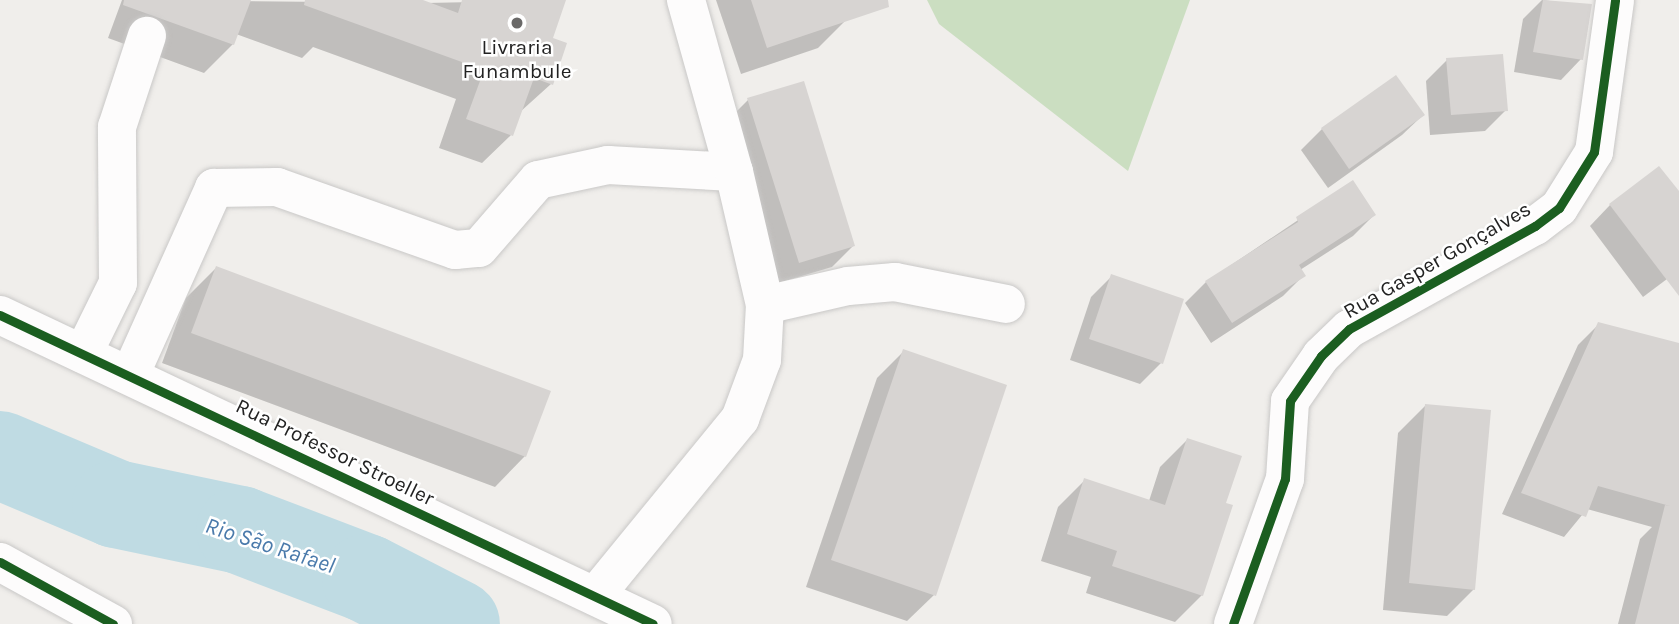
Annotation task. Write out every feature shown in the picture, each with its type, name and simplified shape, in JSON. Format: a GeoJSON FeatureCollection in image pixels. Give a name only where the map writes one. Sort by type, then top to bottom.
{"type":"FeatureCollection","features":[{"type":"Feature","properties":{"kind":"street"},"geometry":{"type":"LineString","coordinates":[[595,596],[740,419],[762,360],[765,305],[734,172],[686,0]]}},
{"type":"Feature","properties":{"kind":"street","name":"Rua Gasper Gonçalves"},"geometry":{"type":"LineString","coordinates":[[1233,624],[1285,479],[1290,401],[1321,356],[1349,329],[1535,226],[1559,208],[1594,152],[1615,0]]}},
{"type":"Feature","properties":{"kind":"street"},"geometry":{"type":"LineString","coordinates":[[83,354],[118,283],[117,127],[147,36]]}},
{"type":"Feature","properties":{"kind":"street"},"geometry":{"type":"LineString","coordinates":[[131,373],[214,188],[278,187],[455,250],[479,248],[538,180],[608,165],[734,172]]}},
{"type":"Feature","properties":{"kind":"street"},"geometry":{"type":"LineString","coordinates":[[765,305],[848,286],[895,282],[1006,304]]}},
{"type":"Feature","properties":{"kind":"street","name":"Rua Professor Stroeller"},"geometry":{"type":"LineString","coordinates":[[0,315],[131,373],[653,624]]}},
{"type":"Feature","properties":{"kind":"street"},"geometry":{"type":"LineString","coordinates":[[0,562],[113,624]]}},
{"type":"Feature","properties":{"kind":"green space"},"geometry":{"type":"Polygon","coordinates":[[[927,0],[1190,0],[1128,171],[939,24],[927,0]]]}},
{"type":"Feature","properties":{"kind":"building"},"geometry":{"type":"Polygon","coordinates":[[[124,0],[251,0],[234,45],[123,5],[124,0]]]}},
{"type":"Feature","properties":{"kind":"building"},"geometry":{"type":"Polygon","coordinates":[[[305,0],[423,0],[458,13],[462,0],[566,0],[553,38],[567,43],[553,85],[534,78],[513,136],[466,119],[484,70],[304,5],[305,0]]]}},
{"type":"Feature","properties":{"kind":"building"},"geometry":{"type":"Polygon","coordinates":[[[751,0],[888,0],[889,7],[767,48],[751,0]]]}},
{"type":"Feature","properties":{"kind":"building"},"geometry":{"type":"Polygon","coordinates":[[[1543,0],[1592,4],[1583,60],[1533,52],[1543,0]]]}},
{"type":"Feature","properties":{"kind":"building"},"geometry":{"type":"Polygon","coordinates":[[[1503,54],[1508,111],[1451,115],[1446,58],[1503,54]]]}},
{"type":"Feature","properties":{"kind":"building"},"geometry":{"type":"Polygon","coordinates":[[[1396,75],[1425,115],[1349,169],[1321,128],[1396,75]]]}},
{"type":"Feature","properties":{"kind":"building"},"geometry":{"type":"Polygon","coordinates":[[[804,81],[855,246],[799,263],[747,98],[804,81]]]}},
{"type":"Feature","properties":{"kind":"building"},"geometry":{"type":"Polygon","coordinates":[[[1659,166],[1679,191],[1679,296],[1609,204],[1659,166]]]}},
{"type":"Feature","properties":{"kind":"building"},"geometry":{"type":"Polygon","coordinates":[[[1353,180],[1376,215],[1299,265],[1306,276],[1232,323],[1205,281],[1298,222],[1296,217],[1353,180]]]}},
{"type":"Feature","properties":{"kind":"building"},"geometry":{"type":"Polygon","coordinates":[[[216,266],[551,391],[526,457],[191,333],[216,266]]]}},
{"type":"Feature","properties":{"kind":"building"},"geometry":{"type":"Polygon","coordinates":[[[1111,274],[1184,299],[1163,364],[1089,339],[1111,274]]]}},
{"type":"Feature","properties":{"kind":"building"},"geometry":{"type":"Polygon","coordinates":[[[1598,322],[1679,343],[1679,624],[1635,624],[1665,505],[1670,506],[1598,486],[1586,517],[1521,493],[1598,322]]]}},
{"type":"Feature","properties":{"kind":"building"},"geometry":{"type":"Polygon","coordinates":[[[903,349],[1007,385],[936,596],[831,560],[903,349]]]}},
{"type":"Feature","properties":{"kind":"building"},"geometry":{"type":"Polygon","coordinates":[[[1425,404],[1491,410],[1475,590],[1409,583],[1425,404]]]}},
{"type":"Feature","properties":{"kind":"building"},"geometry":{"type":"Polygon","coordinates":[[[1187,438],[1242,456],[1226,503],[1233,505],[1203,596],[1112,566],[1117,551],[1067,534],[1084,478],[1165,505],[1187,438]]]}},
{"type":"Feature","properties":{"kind":"waterway","name":"Rio São Rafael"},"geometry":{"type":"LineString","coordinates":[[0,455],[116,504],[240,530],[366,578],[456,624]]}},
{"type":"Feature","properties":{"kind":"cycle path"},"geometry":{"type":"LineString","coordinates":[[1233,624],[1285,479],[1290,401],[1321,356],[1349,329],[1535,226],[1559,208],[1594,152],[1615,0]]}},
{"type":"Feature","properties":{"kind":"cycle path"},"geometry":{"type":"LineString","coordinates":[[0,315],[653,624]]}},
{"type":"Feature","properties":{"kind":"cycle path"},"geometry":{"type":"LineString","coordinates":[[0,562],[113,624]]}},
{"type":"Feature","properties":{"kind":"place","name":"Livraria Funambule"},"geometry":{"type":"Point","coordinates":[517,23]}}]}
